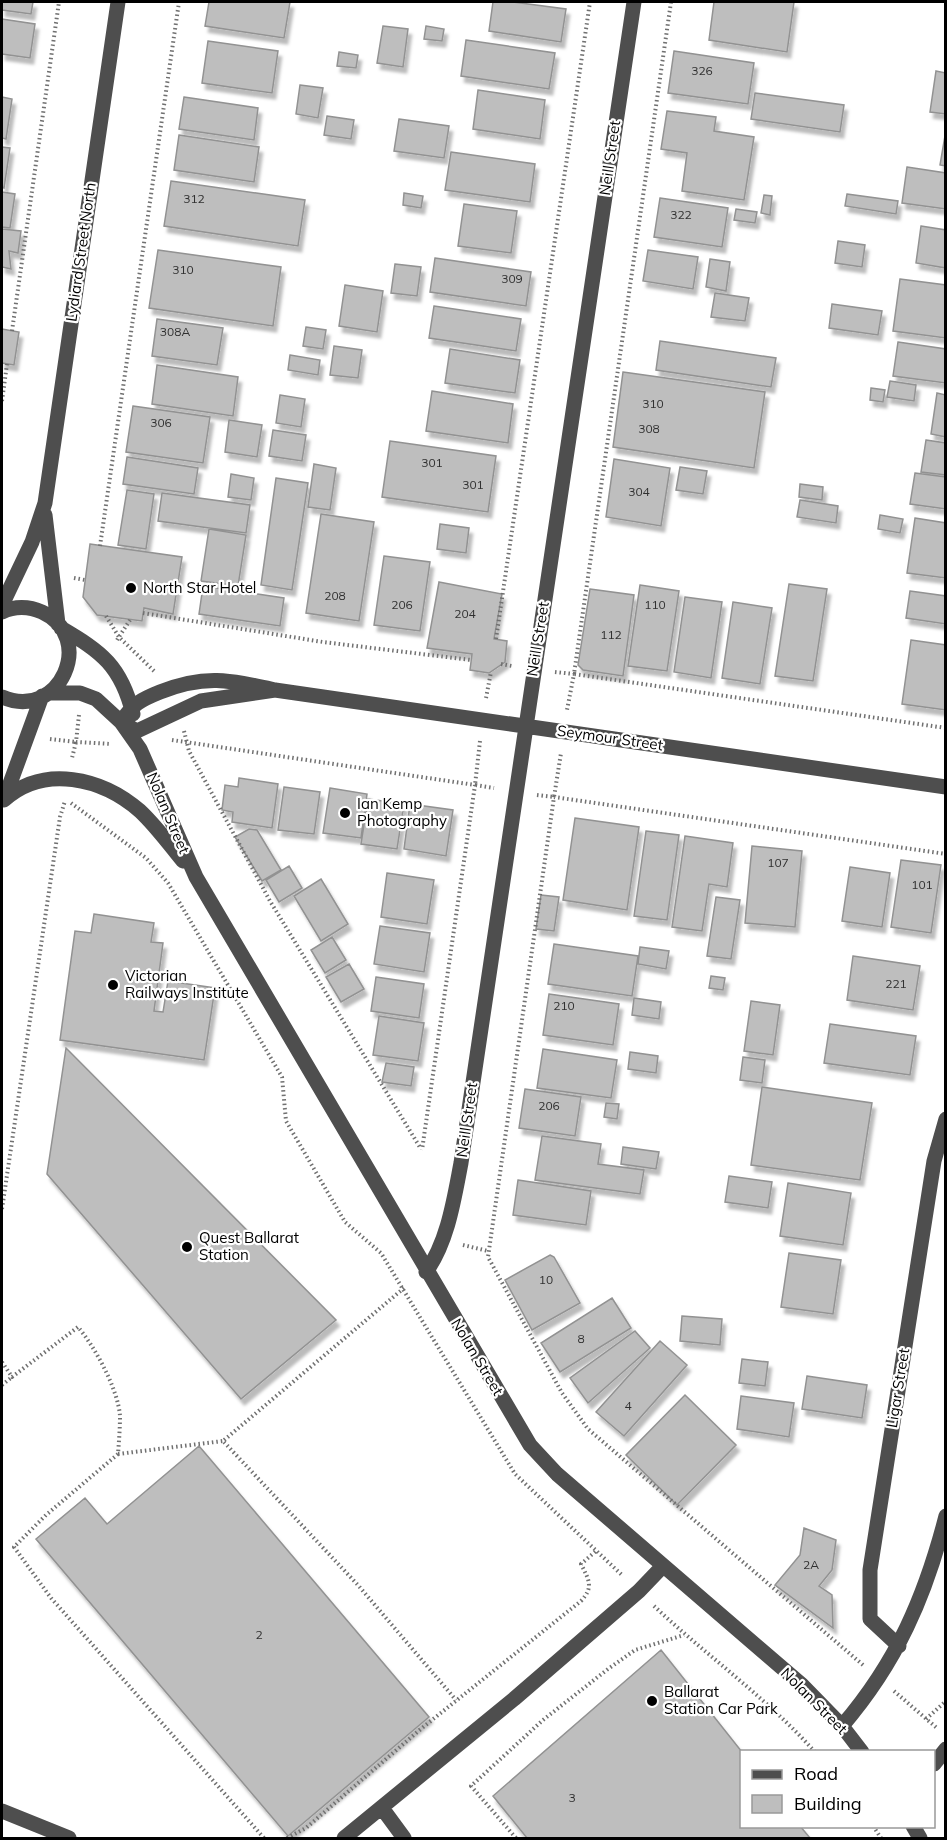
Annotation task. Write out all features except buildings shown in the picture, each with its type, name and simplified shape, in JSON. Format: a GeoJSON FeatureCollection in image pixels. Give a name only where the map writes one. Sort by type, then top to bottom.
{"type":"FeatureCollection","features":[{"type":"Feature","properties":{"kind":"street","name":"Lydiard Street North"},"geometry":{"type":"LineString","coordinates":[[2,605],[32,542],[45,503],[118,2]]}},
{"type":"Feature","properties":{"kind":"street","name":"Neill Street"},"geometry":{"type":"LineString","coordinates":[[426,1272],[434,1259],[447,1224],[461,1163],[524,725],[633,2]]}},
{"type":"Feature","properties":{"kind":"street","name":"Lydiard Street North"},"geometry":{"type":"LineString","coordinates":[[45,503],[47,546],[60,626],[68,645],[68,663],[62,680],[46,695]]}},
{"type":"Feature","properties":{"kind":"street","name":"Nolan Street"},"geometry":{"type":"LineString","coordinates":[[2,612],[15,608],[31,608],[46,614],[99,652],[121,677],[131,706],[140,749]]}},
{"type":"Feature","properties":{"kind":"street","name":"Seymour Street"},"geometry":{"type":"LineString","coordinates":[[131,706],[192,681],[212,679],[945,787]]}},
{"type":"Feature","properties":{"kind":"street","name":"Seymour Street"},"geometry":{"type":"LineString","coordinates":[[137,731],[218,696],[275,690]]}},
{"type":"Feature","properties":{"kind":"street","name":"Nolan Street"},"geometry":{"type":"LineString","coordinates":[[2,697],[21,701],[46,695],[86,694],[100,702],[121,723],[140,749],[196,877],[426,1272],[530,1445],[557,1474],[662,1567],[760,1648],[842,1726],[860,1750]]}},
{"type":"Feature","properties":{"kind":"street"},"geometry":{"type":"LineString","coordinates":[[3,805],[26,737],[46,695]]}},
{"type":"Feature","properties":{"kind":"street"},"geometry":{"type":"LineString","coordinates":[[131,706],[121,723],[137,731]]}},
{"type":"Feature","properties":{"kind":"street","name":"Nolan Street"},"geometry":{"type":"LineString","coordinates":[[3,805],[20,787],[38,780],[69,778],[96,786],[132,806],[158,830],[196,877]]}},
{"type":"Feature","properties":{"kind":"street","name":"Ligar Street"},"geometry":{"type":"LineString","coordinates":[[899,1646],[870,1619],[870,1570],[930,1186],[945,1119]]}},
{"type":"Feature","properties":{"kind":"street"},"geometry":{"type":"LineString","coordinates":[[842,1726],[880,1679],[899,1646],[926,1584],[945,1516]]}},
{"type":"Feature","properties":{"kind":"street"},"geometry":{"type":"LineString","coordinates":[[344,1839],[485,1724],[639,1591],[662,1567]]}},
{"type":"Feature","properties":{"kind":"street"},"geometry":{"type":"LineString","coordinates":[[935,1762],[945,1749]]}},
{"type":"Feature","properties":{"kind":"street"},"geometry":{"type":"LineString","coordinates":[[382,1808],[404,1839]]}},
{"type":"Feature","properties":{"kind":"street"},"geometry":{"type":"LineString","coordinates":[[2,1811],[69,1839]]}},
{"type":"Feature","properties":{"kind":"path"},"geometry":{"type":"LineString","coordinates":[[12,331],[59,2]]}},
{"type":"Feature","properties":{"kind":"path"},"geometry":{"type":"LineString","coordinates":[[100,546],[179,2]]}},
{"type":"Feature","properties":{"kind":"path"},"geometry":{"type":"LineString","coordinates":[[496,639],[590,2]]}},
{"type":"Feature","properties":{"kind":"path"},"geometry":{"type":"LineString","coordinates":[[671,2],[574,674],[945,728]]}},
{"type":"Feature","properties":{"kind":"path"},"geometry":{"type":"LineString","coordinates":[[2,400],[7,364]]}},
{"type":"Feature","properties":{"kind":"path"},"geometry":{"type":"LineString","coordinates":[[143,614],[323,642],[471,660]]}},
{"type":"Feature","properties":{"kind":"path"},"geometry":{"type":"LineString","coordinates":[[106,616],[119,637],[157,673],[166,690]]}},
{"type":"Feature","properties":{"kind":"path"},"geometry":{"type":"LineString","coordinates":[[177,712],[182,722],[186,741],[189,752],[270,901],[422,1150],[475,785],[186,741]]}},
{"type":"Feature","properties":{"kind":"path"},"geometry":{"type":"LineString","coordinates":[[2,1209],[60,817],[66,799],[76,742],[26,737]]}},
{"type":"Feature","properties":{"kind":"path"},"geometry":{"type":"LineString","coordinates":[[945,854],[554,797],[488,1257],[562,1393],[588,1429],[945,1735]]}},
{"type":"Feature","properties":{"kind":"path"},"geometry":{"type":"LineString","coordinates":[[66,799],[127,842],[146,858],[168,883],[282,1077],[286,1121],[339,1212],[345,1222],[381,1253],[515,1474],[684,1635],[788,1721],[813,1750]]}},
{"type":"Feature","properties":{"kind":"path"},"geometry":{"type":"LineString","coordinates":[[264,1839],[51,1598],[14,1547],[45,1515],[118,1454],[223,1441],[404,1288]]}},
{"type":"Feature","properties":{"kind":"path"},"geometry":{"type":"LineString","coordinates":[[2,1385],[78,1327],[89,1340],[107,1374],[120,1414],[118,1454]]}},
{"type":"Feature","properties":{"kind":"path"},"geometry":{"type":"LineString","coordinates":[[2,1362],[12,1377]]}},
{"type":"Feature","properties":{"kind":"path"},"geometry":{"type":"LineString","coordinates":[[223,1441],[357,1584],[456,1700]]}},
{"type":"Feature","properties":{"kind":"path"},"geometry":{"type":"LineString","coordinates":[[287,1839],[306,1828],[456,1700],[581,1601],[590,1591],[590,1581],[581,1564],[596,1551]]}},
{"type":"Feature","properties":{"kind":"path"},"geometry":{"type":"LineString","coordinates":[[516,1839],[471,1786],[543,1720],[608,1669],[635,1650],[684,1635]]}},
{"type":"Feature","properties":{"kind":"path"},"geometry":{"type":"LineString","coordinates":[[926,1719],[945,1701]]}},
{"type":"Feature","properties":{"kind":"place","name":"North Star Hotel"},"geometry":{"type":"Point","coordinates":[131,588]}},
{"type":"Feature","properties":{"kind":"place","name":"Ian Kemp Photography"},"geometry":{"type":"Point","coordinates":[345,813]}},
{"type":"Feature","properties":{"kind":"place","name":"Victorian Railways Institute"},"geometry":{"type":"Point","coordinates":[113,985]}},
{"type":"Feature","properties":{"kind":"place","name":"Quest Ballarat Station"},"geometry":{"type":"Point","coordinates":[187,1247]}},
{"type":"Feature","properties":{"kind":"place","name":"Ballarat Station Car Park"},"geometry":{"type":"Point","coordinates":[652,1701]}}]}
